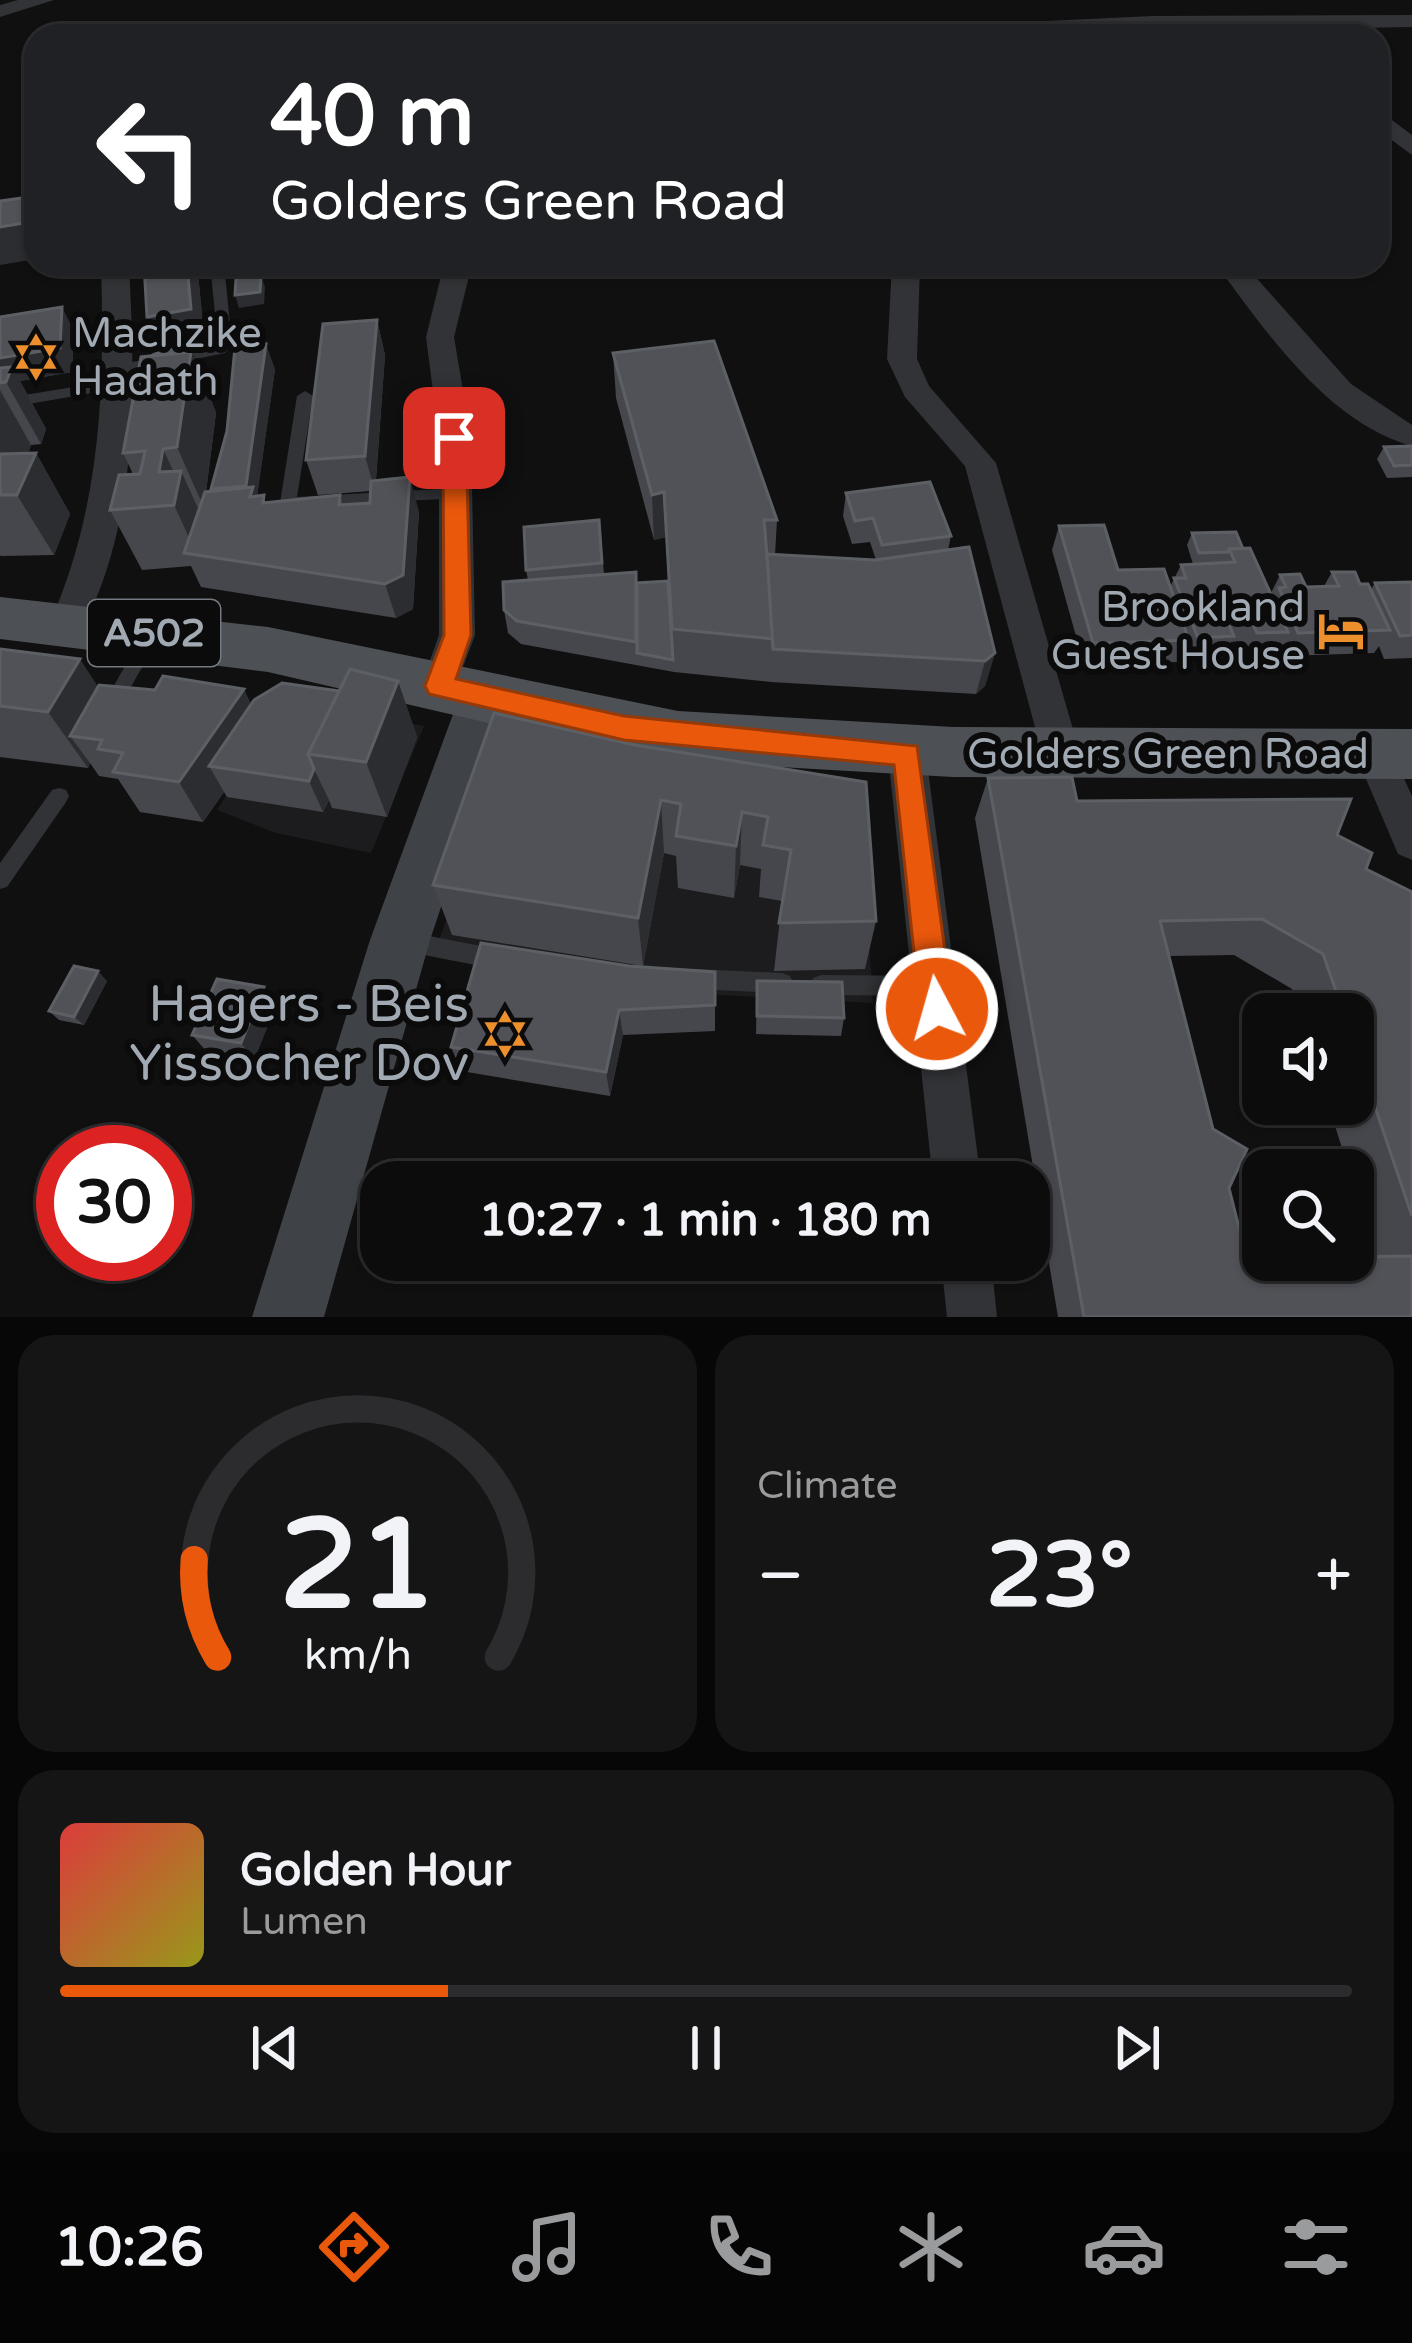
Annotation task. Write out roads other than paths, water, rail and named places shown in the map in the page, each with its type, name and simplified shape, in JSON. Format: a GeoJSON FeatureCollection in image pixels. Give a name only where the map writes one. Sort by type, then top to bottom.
{"type":"FeatureCollection","features":[{"type":"Feature","properties":{"kind":"main road","name":"Golders Green Road"},"geometry":{"type":"LineString","coordinates":[[0,619],[152,633],[306,656],[640,730],[907,754],[1063,758],[1393,753]]}},
{"type":"Feature","properties":{"kind":"street"},"geometry":{"type":"LineString","coordinates":[[0,10],[43,0]]}},
{"type":"Feature","properties":{"kind":"street"},"geometry":{"type":"LineString","coordinates":[[1268,20],[1273,24]]}},
{"type":"Feature","properties":{"kind":"street"},"geometry":{"type":"LineString","coordinates":[[1178,24],[1412,21]]}},
{"type":"Feature","properties":{"kind":"street"},"geometry":{"type":"LineString","coordinates":[[1389,127],[1412,148]]}},
{"type":"Feature","properties":{"kind":"street"},"geometry":{"type":"LineString","coordinates":[[67,625],[84,591],[112,486],[115,276]]}},
{"type":"Feature","properties":{"kind":"street"},"geometry":{"type":"LineString","coordinates":[[288,1317],[400,940],[462,692],[457,635],[458,494],[440,337],[455,276]]}},
{"type":"Feature","properties":{"kind":"street"},"geometry":{"type":"LineString","coordinates":[[905,276],[902,359],[916,389],[980,464],[1063,758]]}},
{"type":"Feature","properties":{"kind":"street"},"geometry":{"type":"LineString","coordinates":[[1241,276],[1358,407],[1383,428],[1412,436]]}},
{"type":"Feature","properties":{"kind":"street"},"geometry":{"type":"LineString","coordinates":[[967,572],[1010,569]]}},
{"type":"Feature","properties":{"kind":"street"},"geometry":{"type":"LineString","coordinates":[[1393,753],[1412,842]]}},
{"type":"Feature","properties":{"kind":"street"},"geometry":{"type":"LineString","coordinates":[[907,754],[955,1161]]}},
{"type":"Feature","properties":{"kind":"street"},"geometry":{"type":"LineString","coordinates":[[968,1281],[972,1317]]}},
{"type":"Feature","properties":{"kind":"lane"},"geometry":{"type":"LineString","coordinates":[[0,404],[220,350],[225,344],[218,276]]}},
{"type":"Feature","properties":{"kind":"lane"},"geometry":{"type":"LineString","coordinates":[[305,396],[288,503],[458,494]]}},
{"type":"Feature","properties":{"kind":"lane"},"geometry":{"type":"LineString","coordinates":[[122,687],[152,633]]}},
{"type":"Feature","properties":{"kind":"lane"},"geometry":{"type":"LineString","coordinates":[[0,880],[59,796]]}},
{"type":"Feature","properties":{"kind":"lane"},"geometry":{"type":"LineString","coordinates":[[400,940],[516,963]]}},
{"type":"Feature","properties":{"kind":"lane"},"geometry":{"type":"LineString","coordinates":[[680,979],[934,986]]}},
{"type":"Feature","properties":{"kind":"place","name":"Machzike Hadath"},"geometry":{"type":"Point","coordinates":[36,357]}},
{"type":"Feature","properties":{"kind":"place","name":"Brookland Guest House"},"geometry":{"type":"Point","coordinates":[1341,631]}},
{"type":"Feature","properties":{"kind":"place","name":"Hagers - Beis Yissocher Dov"},"geometry":{"type":"Point","coordinates":[505,1034]}}]}
